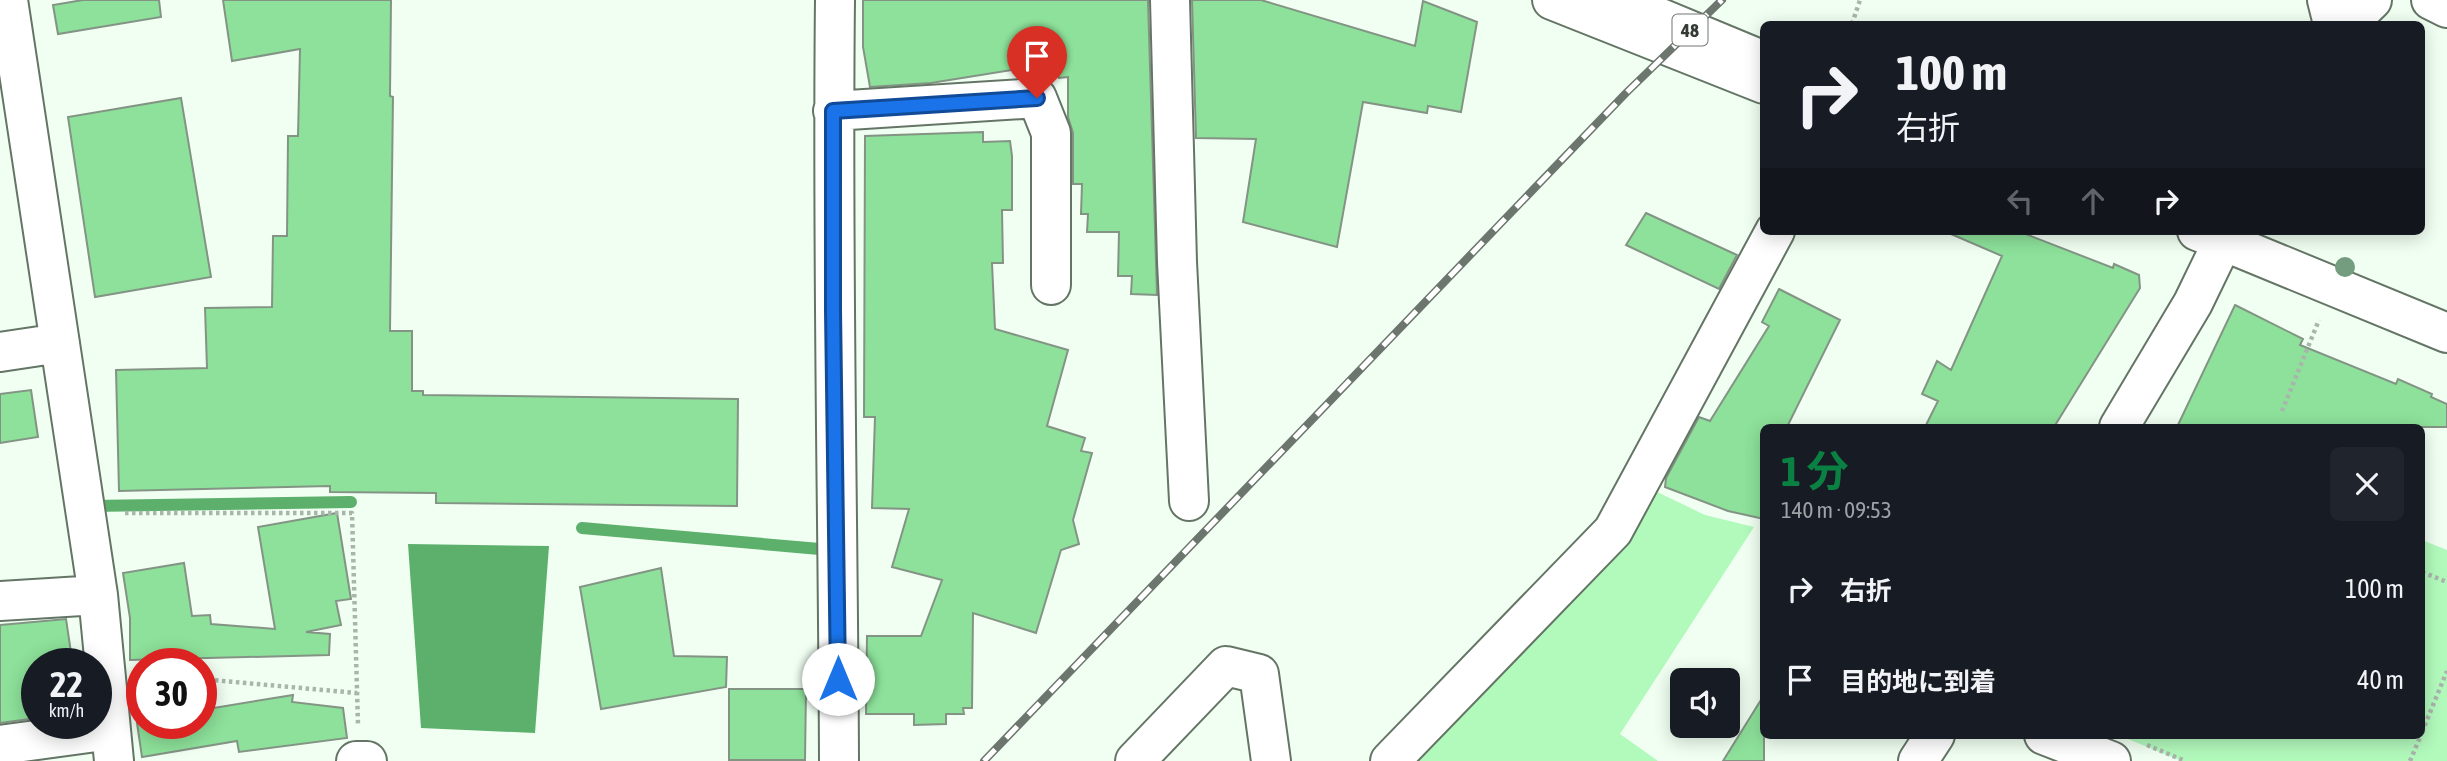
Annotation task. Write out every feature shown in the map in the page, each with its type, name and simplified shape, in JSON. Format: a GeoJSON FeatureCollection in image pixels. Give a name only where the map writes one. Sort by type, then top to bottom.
{"type":"FeatureCollection","features":[{"type":"Feature","properties":{"kind":"street"},"geometry":{"type":"LineString","coordinates":[[0,745],[112,746],[97,595],[8,0]]}},
{"type":"Feature","properties":{"kind":"street"},"geometry":{"type":"LineString","coordinates":[[835,0],[833,111],[839,761]]}},
{"type":"Feature","properties":{"kind":"street"},"geometry":{"type":"LineString","coordinates":[[1170,0],[1177,262],[1189,501]]}},
{"type":"Feature","properties":{"kind":"street"},"geometry":{"type":"LineString","coordinates":[[1552,0],[1760,82]]}},
{"type":"Feature","properties":{"kind":"street","name":"48"},"geometry":{"type":"LineString","coordinates":[[1617,0],[1760,59]]}},
{"type":"Feature","properties":{"kind":"street"},"geometry":{"type":"LineString","coordinates":[[2327,0],[2332,21]]}},
{"type":"Feature","properties":{"kind":"street"},"geometry":{"type":"LineString","coordinates":[[2350,21],[2372,0]]}},
{"type":"Feature","properties":{"kind":"street"},"geometry":{"type":"LineString","coordinates":[[2431,0],[2447,8]]}},
{"type":"Feature","properties":{"kind":"street"},"geometry":{"type":"LineString","coordinates":[[833,111],[1037,98],[1051,133],[1051,285]]}},
{"type":"Feature","properties":{"kind":"street"},"geometry":{"type":"LineString","coordinates":[[1390,761],[1613,531],[1773,235]]}},
{"type":"Feature","properties":{"kind":"street"},"geometry":{"type":"LineString","coordinates":[[2121,424],[2193,303],[2216,235]]}},
{"type":"Feature","properties":{"kind":"street"},"geometry":{"type":"LineString","coordinates":[[2218,235],[2447,333]]}},
{"type":"Feature","properties":{"kind":"street"},"geometry":{"type":"LineString","coordinates":[[0,352],[60,343]]}},
{"type":"Feature","properties":{"kind":"street"},"geometry":{"type":"LineString","coordinates":[[0,601],[97,595]]}},
{"type":"Feature","properties":{"kind":"street"},"geometry":{"type":"LineString","coordinates":[[1135,761],[1226,666],[1259,674],[1271,761]]}},
{"type":"Feature","properties":{"kind":"street"},"geometry":{"type":"LineString","coordinates":[[1918,761],[1932,739]]}},
{"type":"Feature","properties":{"kind":"street"},"geometry":{"type":"LineString","coordinates":[[2062,739],[2125,752]]}},
{"type":"Feature","properties":{"kind":"street"},"geometry":{"type":"LineString","coordinates":[[357,761],[367,761]]}},
{"type":"Feature","properties":{"kind":"path"},"geometry":{"type":"LineString","coordinates":[[1853,21],[1860,0]]}},
{"type":"Feature","properties":{"kind":"path"},"geometry":{"type":"LineString","coordinates":[[2282,411],[2320,319]]}},
{"type":"Feature","properties":{"kind":"path"},"geometry":{"type":"LineString","coordinates":[[85,513],[352,513],[357,761]]}},
{"type":"Feature","properties":{"kind":"path"},"geometry":{"type":"LineString","coordinates":[[2425,573],[2447,582]]}},
{"type":"Feature","properties":{"kind":"path"},"geometry":{"type":"LineString","coordinates":[[2425,723],[2447,671]]}},
{"type":"Feature","properties":{"kind":"path"},"geometry":{"type":"LineString","coordinates":[[217,680],[357,693]]}},
{"type":"Feature","properties":{"kind":"path"},"geometry":{"type":"LineString","coordinates":[[2410,761],[2419,739]]}},
{"type":"Feature","properties":{"kind":"path"},"geometry":{"type":"LineString","coordinates":[[2125,752],[2185,761]]}},
{"type":"Feature","properties":{"kind":"shaded area"},"geometry":{"type":"Polygon","coordinates":[[[1651,489],[1705,515],[1754,527],[1620,734],[1658,761],[1406,761],[1651,489]]]}},
{"type":"Feature","properties":{"kind":"shaded area"},"geometry":{"type":"Polygon","coordinates":[[[2425,541],[2447,550],[2447,761],[2182,761],[2128,739],[2425,739],[2425,541]]]}},
{"type":"Feature","properties":{"kind":"shaded area"},"geometry":{"type":"Polygon","coordinates":[[[408,544],[549,546],[535,733],[421,728],[408,544]]]}},
{"type":"Feature","properties":{"kind":"building"},"geometry":{"type":"Polygon","coordinates":[[[83,0],[159,0],[161,17],[58,34],[53,5],[83,0]]]}},
{"type":"Feature","properties":{"kind":"building"},"geometry":{"type":"Polygon","coordinates":[[[223,0],[391,0],[390,96],[393,97],[390,331],[412,331],[412,391],[423,391],[423,395],[738,399],[737,506],[436,503],[436,493],[330,492],[330,486],[119,491],[116,370],[207,368],[205,308],[272,307],[273,236],[287,236],[288,136],[298,136],[300,49],[232,61],[223,0]]]}},
{"type":"Feature","properties":{"kind":"building"},"geometry":{"type":"Polygon","coordinates":[[[863,0],[1148,0],[1157,295],[1131,294],[1132,276],[1118,276],[1119,232],[1087,232],[1088,214],[1081,214],[1082,184],[1073,184],[1073,133],[1068,117],[1068,77],[1059,78],[1056,63],[931,83],[870,87],[863,47],[863,0]]]}},
{"type":"Feature","properties":{"kind":"building"},"geometry":{"type":"Polygon","coordinates":[[[1192,0],[1261,0],[1415,46],[1423,1],[1477,22],[1461,112],[1428,106],[1427,113],[1363,102],[1337,247],[1243,222],[1256,139],[1196,138],[1192,0]]]}},
{"type":"Feature","properties":{"kind":"building"},"geometry":{"type":"Polygon","coordinates":[[[181,98],[211,277],[95,297],[68,117],[181,98]]]}},
{"type":"Feature","properties":{"kind":"building"},"geometry":{"type":"Polygon","coordinates":[[[983,132],[983,142],[1010,141],[1012,156],[1012,210],[1002,210],[1003,263],[992,263],[995,329],[1068,350],[1047,426],[1085,438],[1081,451],[1092,453],[1073,520],[1079,544],[1061,550],[1036,633],[973,613],[972,708],[963,708],[964,714],[946,714],[946,724],[914,725],[914,714],[866,714],[867,636],[921,636],[942,580],[892,567],[909,509],[872,508],[875,417],[864,417],[865,136],[983,132]]]}},
{"type":"Feature","properties":{"kind":"building"},"geometry":{"type":"Polygon","coordinates":[[[1646,213],[1737,255],[1719,289],[1626,245],[1646,213]]]}},
{"type":"Feature","properties":{"kind":"building"},"geometry":{"type":"Polygon","coordinates":[[[1953,235],[2028,235],[2113,268],[2114,264],[2139,275],[2140,288],[2056,424],[1926,424],[1938,401],[1922,394],[1937,361],[1951,370],[2002,256],[1953,235]]]}},
{"type":"Feature","properties":{"kind":"building"},"geometry":{"type":"Polygon","coordinates":[[[1779,289],[1840,320],[1788,424],[1760,424],[1760,518],[1728,511],[1665,487],[1666,478],[1699,417],[1710,421],[1769,326],[1762,322],[1779,289]]]}},
{"type":"Feature","properties":{"kind":"building"},"geometry":{"type":"Polygon","coordinates":[[[2235,305],[2303,339],[2300,345],[2396,384],[2398,379],[2447,404],[2447,427],[2425,427],[2425,424],[2178,424],[2235,305]]]}},
{"type":"Feature","properties":{"kind":"building"},"geometry":{"type":"Polygon","coordinates":[[[31,390],[38,437],[0,443],[0,394],[31,390]]]}},
{"type":"Feature","properties":{"kind":"building"},"geometry":{"type":"Polygon","coordinates":[[[337,513],[351,599],[336,601],[341,625],[306,632],[330,634],[329,655],[217,658],[217,648],[130,648],[130,618],[123,573],[184,563],[192,616],[210,615],[211,624],[275,629],[258,527],[337,513]]]}},
{"type":"Feature","properties":{"kind":"building"},"geometry":{"type":"Polygon","coordinates":[[[661,568],[674,656],[727,657],[726,687],[601,709],[580,587],[661,568]]]}},
{"type":"Feature","properties":{"kind":"building"},"geometry":{"type":"Polygon","coordinates":[[[66,619],[70,648],[21,648],[21,720],[0,723],[0,625],[66,619]]]}},
{"type":"Feature","properties":{"kind":"building"},"geometry":{"type":"Polygon","coordinates":[[[729,689],[806,689],[805,760],[729,760],[729,689]]]}},
{"type":"Feature","properties":{"kind":"building"},"geometry":{"type":"Polygon","coordinates":[[[293,695],[292,702],[343,708],[347,738],[239,752],[237,741],[142,757],[139,739],[217,739],[217,707],[293,695]]]}},
{"type":"Feature","properties":{"kind":"building"},"geometry":{"type":"Polygon","coordinates":[[[1760,701],[1760,739],[1764,739],[1764,761],[1723,761],[1737,738],[1740,738],[1760,701]]]}},
{"type":"Feature","properties":{"kind":"waterway"},"geometry":{"type":"LineString","coordinates":[[91,506],[351,502]]}},
{"type":"Feature","properties":{"kind":"waterway"},"geometry":{"type":"LineString","coordinates":[[582,528],[831,550]]}},
{"type":"Feature","properties":{"kind":"railway"},"geometry":{"type":"LineString","coordinates":[[984,761],[1626,93],[1722,0]]}},
{"type":"Feature","properties":{"kind":"route"},"geometry":{"type":"LineString","coordinates":[[838,679],[833,111],[1037,98]]}}]}
